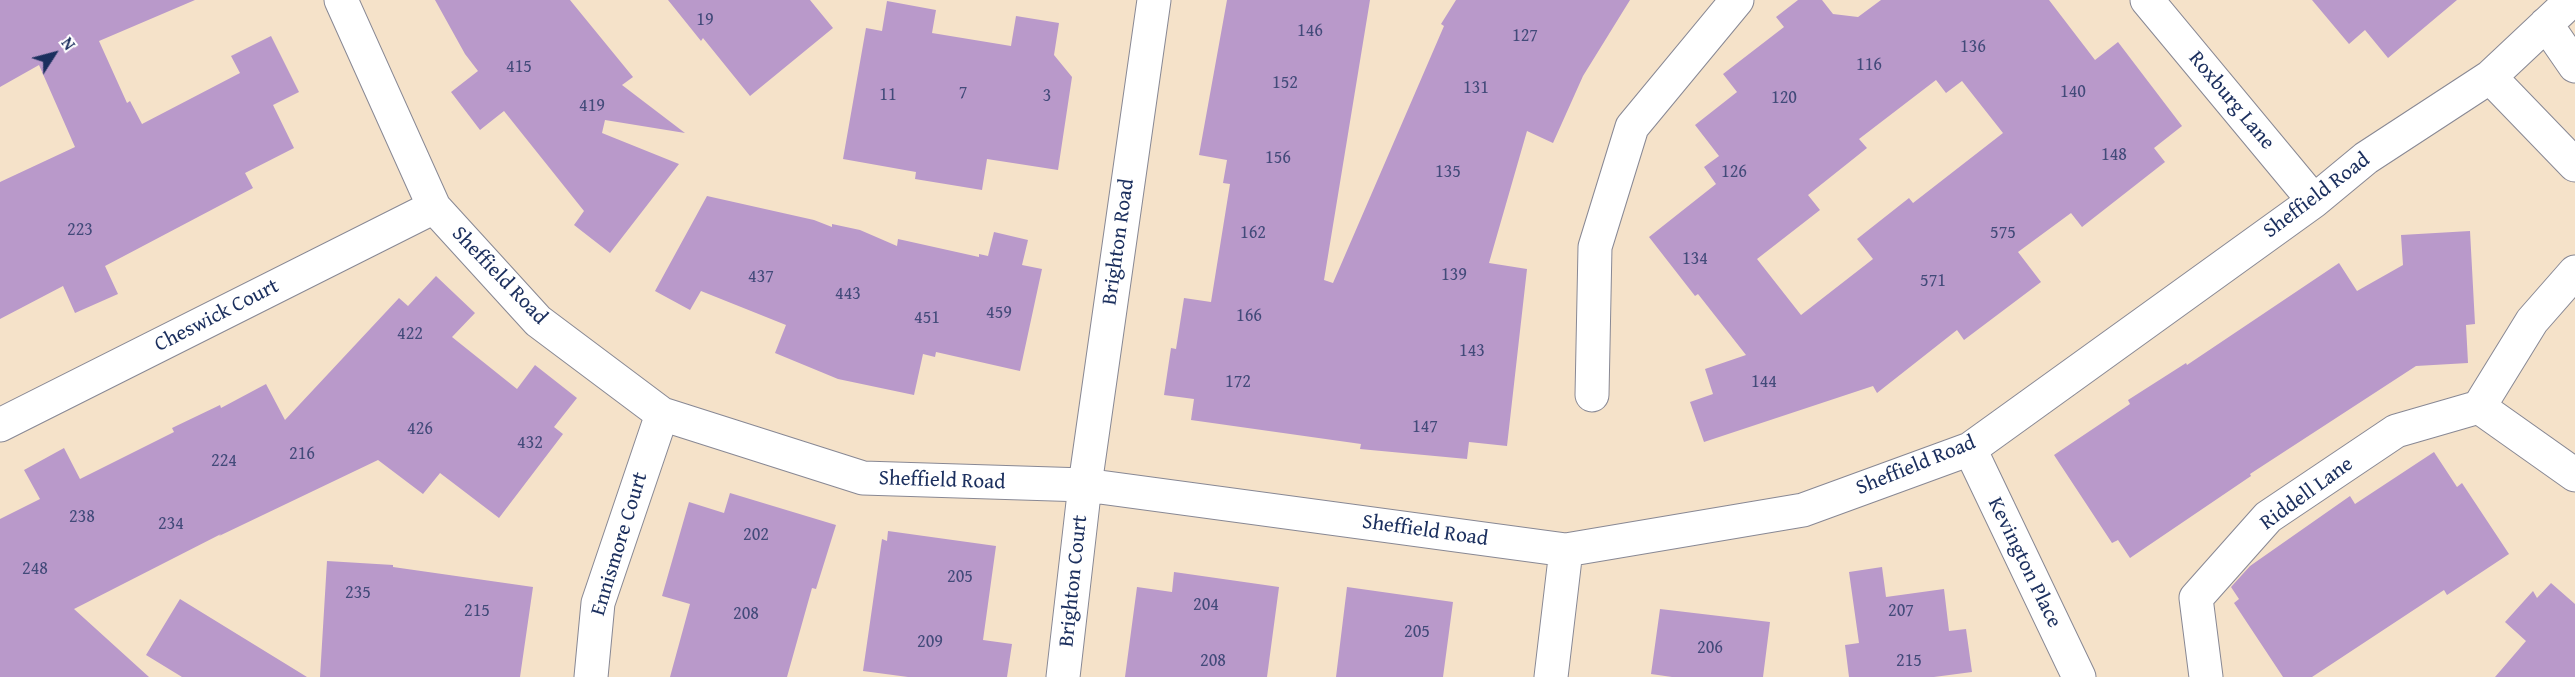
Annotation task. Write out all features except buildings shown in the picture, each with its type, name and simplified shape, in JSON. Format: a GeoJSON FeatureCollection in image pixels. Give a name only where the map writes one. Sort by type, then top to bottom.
{"type":"FeatureCollection","features":[{"type":"Feature","properties":{"kind":"street","name":"Sheffield Road"},"geometry":{"type":"LineString","coordinates":[[341,0],[434,207],[538,321],[662,414],[863,478],[1085,485],[1566,550],[1803,510],[1970,449],[2314,201],[2366,158],[2490,77],[2572,0]]}},
{"type":"Feature","properties":{"kind":"street","name":"Brighton Road"},"geometry":{"type":"LineString","coordinates":[[1085,485],[1154,0]]}},
{"type":"Feature","properties":{"kind":"street"},"geometry":{"type":"LineString","coordinates":[[1592,395],[1595,247],[1632,127],[1737,0]]}},
{"type":"Feature","properties":{"kind":"street","name":"Roxburg Lane"},"geometry":{"type":"LineString","coordinates":[[2147,0],[2314,201]]}},
{"type":"Feature","properties":{"kind":"street"},"geometry":{"type":"LineString","coordinates":[[2546,24],[2575,66]]}},
{"type":"Feature","properties":{"kind":"street"},"geometry":{"type":"LineString","coordinates":[[2490,77],[2575,165]]}},
{"type":"Feature","properties":{"kind":"street","name":"Cheswick Court"},"geometry":{"type":"LineString","coordinates":[[0,425],[434,207]]}},
{"type":"Feature","properties":{"kind":"street"},"geometry":{"type":"LineString","coordinates":[[2575,272],[2532,321],[2479,406],[2575,475]]}},
{"type":"Feature","properties":{"kind":"street","name":"Riddell Lane"},"geometry":{"type":"LineString","coordinates":[[2206,677],[2196,598],[2268,517],[2396,431],[2479,406]]}},
{"type":"Feature","properties":{"kind":"street","name":"Ennismore Court"},"geometry":{"type":"LineString","coordinates":[[591,677],[597,603],[662,414]]}},
{"type":"Feature","properties":{"kind":"street","name":"Kevington Place"},"geometry":{"type":"LineString","coordinates":[[1970,449],[2079,677]]}},
{"type":"Feature","properties":{"kind":"street","name":"Brighton Court"},"geometry":{"type":"LineString","coordinates":[[1063,677],[1085,485]]}},
{"type":"Feature","properties":{"kind":"street"},"geometry":{"type":"LineString","coordinates":[[1551,677],[1566,550]]}}]}
